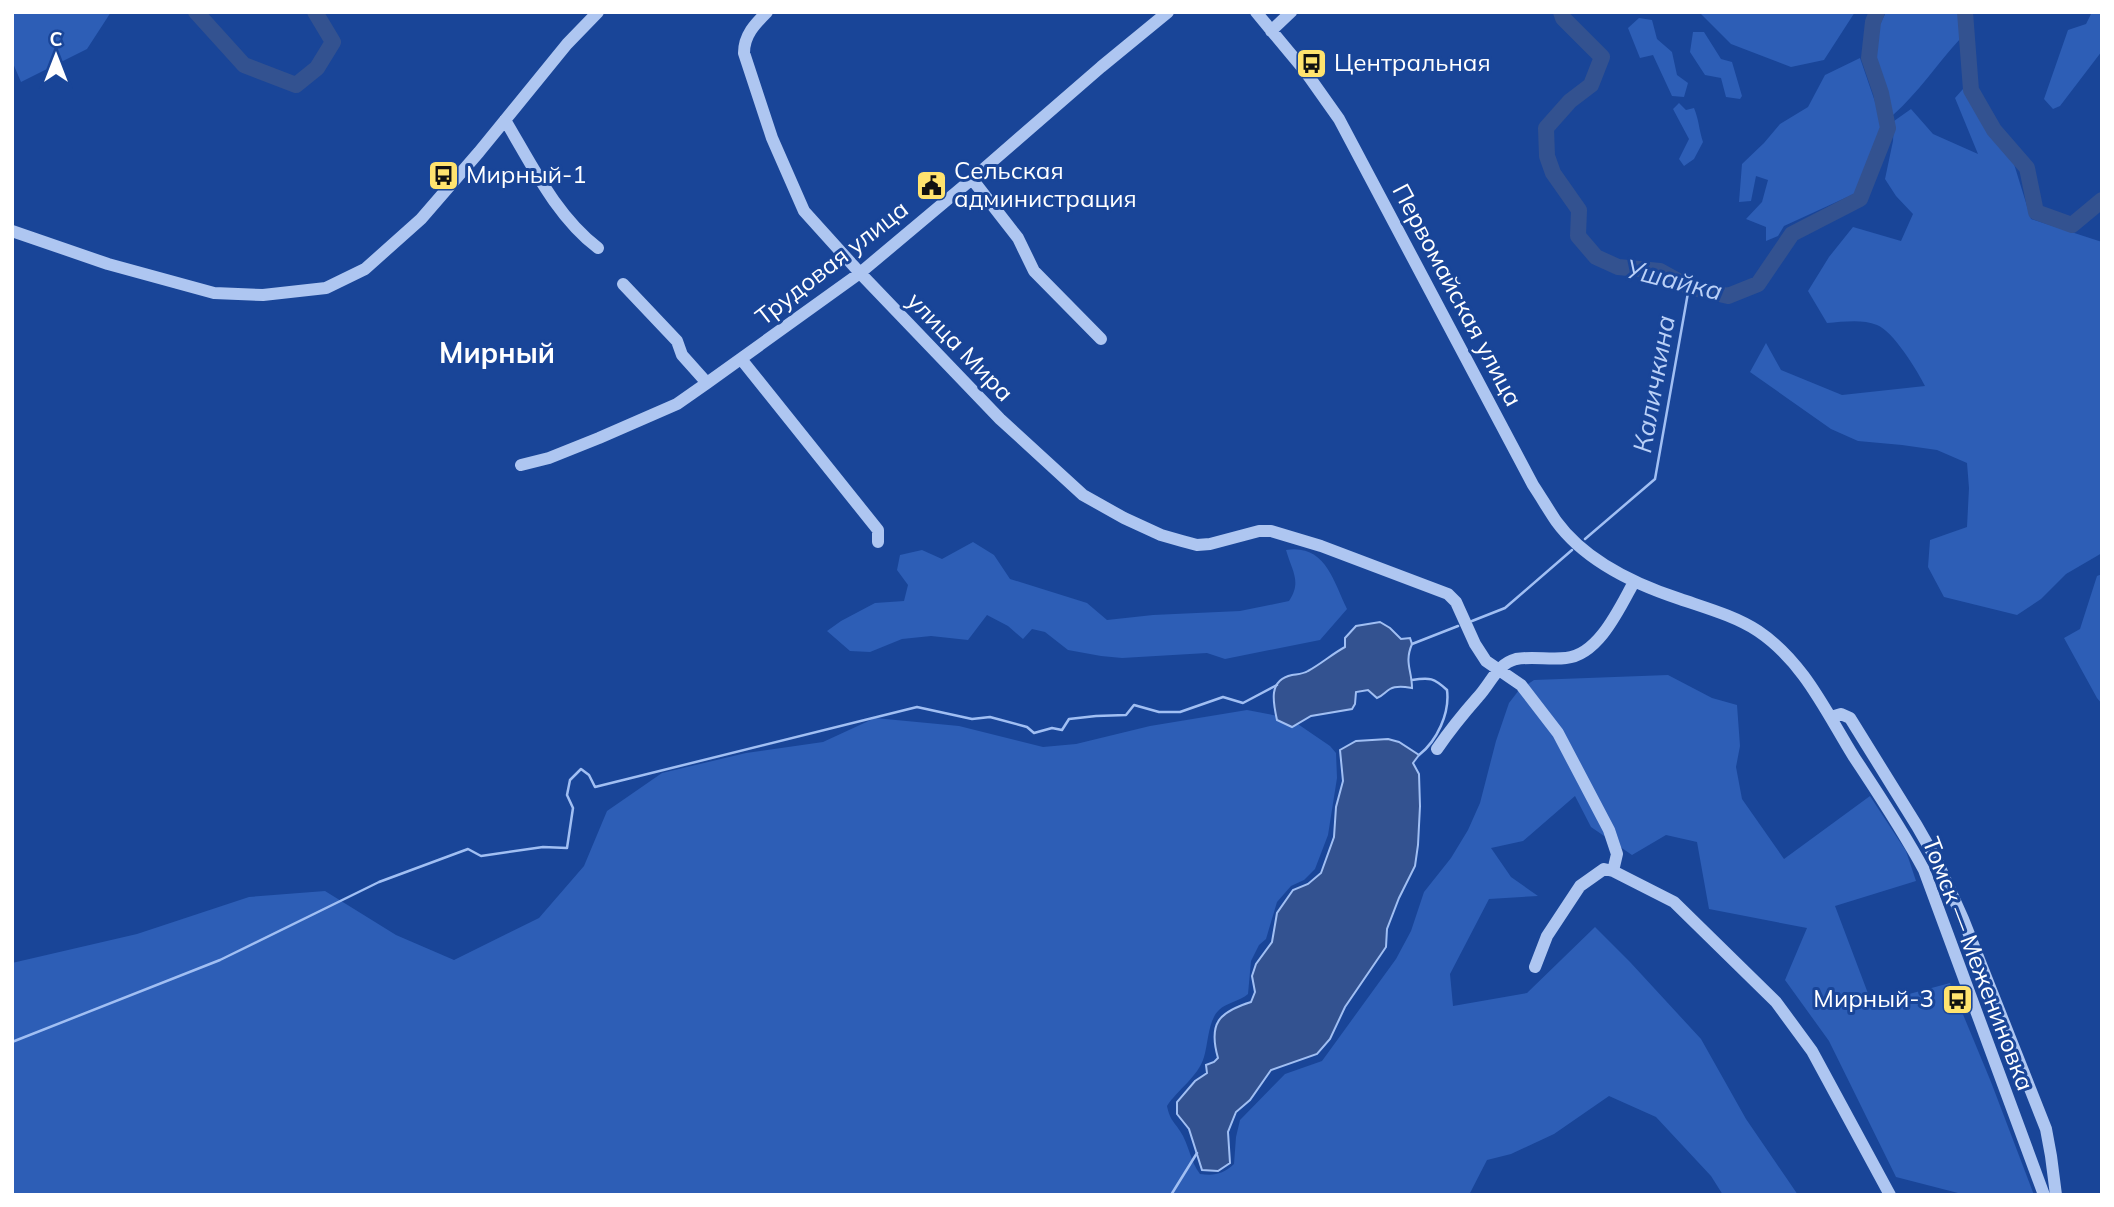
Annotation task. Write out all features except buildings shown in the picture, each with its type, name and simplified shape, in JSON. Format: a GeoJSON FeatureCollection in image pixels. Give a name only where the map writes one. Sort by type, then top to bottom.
{"type":"FeatureCollection","features":[{"type":"Feature","properties":{"kind":"street"},"geometry":{"type":"LineString","coordinates":[[12,231],[108,264],[214,293],[263,295],[326,288],[365,270],[421,219],[567,44],[598,12]]}},
{"type":"Feature","properties":{"kind":"street","name":"улица Мира"},"geometry":{"type":"LineString","coordinates":[[767,12],[753,26],[746,39],[744,53],[772,138],[804,211],[1000,419],[1083,495],[1161,535],[1197,545],[1223,542],[1259,531],[1271,531],[1301,539],[1448,594],[1456,603],[1486,661],[1521,685],[1558,733],[1609,830],[1617,854],[1614,872]]}},
{"type":"Feature","properties":{"kind":"street","name":"Трудовая улица"},"geometry":{"type":"LineString","coordinates":[[521,465],[550,458],[632,424],[677,404],[707,383],[860,273],[1168,12]]}},
{"type":"Feature","properties":{"kind":"street","name":"Первомайская улица"},"geometry":{"type":"LineString","coordinates":[[1256,12],[1305,71],[1339,118],[1533,485],[1557,522],[1589,554],[1634,582]]}},
{"type":"Feature","properties":{"kind":"street"},"geometry":{"type":"LineString","coordinates":[[1271,31],[1291,12]]}},
{"type":"Feature","properties":{"kind":"street"},"geometry":{"type":"LineString","coordinates":[[505,120],[542,184],[573,226],[598,248]]}},
{"type":"Feature","properties":{"kind":"street"},"geometry":{"type":"LineString","coordinates":[[972,179],[1018,238],[1034,271],[1101,339]]}},
{"type":"Feature","properties":{"kind":"street"},"geometry":{"type":"LineString","coordinates":[[622,285],[677,341],[682,355],[707,383]]}},
{"type":"Feature","properties":{"kind":"street"},"geometry":{"type":"LineString","coordinates":[[741,359],[878,530],[878,542]]}},
{"type":"Feature","properties":{"kind":"street"},"geometry":{"type":"LineString","coordinates":[[1437,749],[1498,669],[1516,659],[1565,658],[1579,654],[1603,634],[1614,620],[1634,582]]}},
{"type":"Feature","properties":{"kind":"street","name":"Томск — Межениновка"},"geometry":{"type":"LineString","coordinates":[[1634,582],[1716,612],[1756,630],[1794,662],[1901,827],[1924,870],[2044,1195]]}},
{"type":"Feature","properties":{"kind":"street"},"geometry":{"type":"LineString","coordinates":[[1830,717],[1841,714],[1850,718],[1937,861],[1963,919],[2046,1129],[2056,1195]]}},
{"type":"Feature","properties":{"kind":"street"},"geometry":{"type":"LineString","coordinates":[[1535,967],[1547,936],[1580,886],[1604,869],[1674,902],[1776,1002],[1812,1051],[1890,1195]]}},
{"type":"Feature","properties":{"kind":"street"},"geometry":{"type":"LineString","coordinates":[[1946,926],[1963,919]]}},
{"type":"Feature","properties":{"kind":"shaded area"},"geometry":{"type":"Polygon","coordinates":[[[12,12],[111,12],[87,49],[21,82],[12,61],[12,12]]]}},
{"type":"Feature","properties":{"kind":"shaded area"},"geometry":{"type":"Polygon","coordinates":[[[1699,12],[1855,12],[1824,60],[1791,67],[1731,44],[1699,12]]]}},
{"type":"Feature","properties":{"kind":"shaded area"},"geometry":{"type":"Polygon","coordinates":[[[1886,12],[1962,13],[1960,39],[1893,115],[1875,61],[1875,35],[1886,12]]]}},
{"type":"Feature","properties":{"kind":"shaded area"},"geometry":{"type":"Polygon","coordinates":[[[2092,12],[2102,12],[2102,51],[2060,106],[2053,109],[2044,99],[2068,30],[2086,24],[2092,12]]]}},
{"type":"Feature","properties":{"kind":"shaded area"},"geometry":{"type":"Polygon","coordinates":[[[1639,18],[1652,20],[1657,39],[1672,52],[1677,75],[1688,83],[1684,97],[1672,96],[1653,55],[1640,58],[1628,28],[1639,18]]]}},
{"type":"Feature","properties":{"kind":"shaded area"},"geometry":{"type":"Polygon","coordinates":[[[1693,32],[1704,32],[1721,59],[1732,62],[1742,96],[1740,99],[1726,97],[1721,78],[1705,75],[1690,52],[1693,32]]]}},
{"type":"Feature","properties":{"kind":"shaded area"},"geometry":{"type":"Polygon","coordinates":[[[1860,58],[1883,125],[1856,193],[1784,226],[1778,236],[1766,241],[1766,227],[1746,219],[1762,202],[1768,180],[1756,176],[1751,201],[1739,202],[1742,164],[1780,124],[1808,107],[1825,75],[1860,58]]]}},
{"type":"Feature","properties":{"kind":"shaded area"},"geometry":{"type":"Polygon","coordinates":[[[1963,89],[1985,126],[2014,164],[2031,219],[2102,242],[2102,553],[2066,574],[2041,599],[2017,615],[1944,597],[1928,567],[1930,540],[1967,527],[1967,463],[1937,450],[1858,441],[1831,429],[1750,372],[1766,343],[1781,370],[1842,395],[1925,386],[1904,352],[1883,329],[1865,322],[1827,323],[1808,291],[1829,257],[1853,227],[1901,241],[1913,214],[1885,179],[1894,121],[1911,109],[1933,134],[1978,154],[1955,98],[1963,89]]]}},
{"type":"Feature","properties":{"kind":"shaded area"},"geometry":{"type":"Polygon","coordinates":[[[1679,103],[1686,110],[1694,108],[1703,142],[1694,159],[1684,166],[1679,159],[1689,139],[1673,109],[1679,103]]]}},
{"type":"Feature","properties":{"kind":"shaded area"},"geometry":{"type":"Polygon","coordinates":[[[973,542],[994,555],[1010,579],[1087,603],[1107,620],[1240,611],[1289,601],[1295,582],[1286,550],[1299,550],[1319,558],[1332,576],[1347,609],[1320,640],[1225,659],[1207,653],[1122,658],[1068,650],[1045,632],[1032,629],[1023,639],[1008,626],[987,615],[968,640],[931,636],[902,639],[870,652],[850,651],[827,631],[875,603],[904,601],[908,585],[897,570],[900,555],[922,550],[942,559],[973,542]]]}},
{"type":"Feature","properties":{"kind":"shaded area"},"geometry":{"type":"Polygon","coordinates":[[[2102,574],[2102,704],[2064,638],[2080,629],[2097,576],[2102,574]]]}},
{"type":"Feature","properties":{"kind":"shaded area"},"geometry":{"type":"Polygon","coordinates":[[[1380,622],[1401,639],[1410,638],[1412,644],[1408,662],[1412,688],[1393,688],[1377,698],[1368,690],[1356,692],[1352,709],[1311,716],[1292,727],[1277,720],[1274,693],[1279,682],[1306,672],[1345,647],[1345,638],[1356,626],[1380,622]]]}},
{"type":"Feature","properties":{"kind":"shaded area"},"geometry":{"type":"Polygon","coordinates":[[[1668,675],[1712,698],[1737,705],[1740,746],[1736,767],[1742,799],[1784,859],[1870,796],[1906,851],[1916,881],[1835,906],[1872,1004],[1950,983],[2034,1195],[1958,1195],[1896,1177],[1829,1041],[1785,980],[1807,928],[1709,909],[1697,842],[1666,835],[1632,855],[1591,827],[1575,796],[1523,841],[1491,848],[1511,877],[1538,896],[1489,899],[1450,974],[1453,1006],[1527,993],[1595,927],[1701,1039],[1746,1119],[1798,1195],[1723,1195],[1711,1176],[1656,1117],[1609,1096],[1554,1134],[1511,1154],[1487,1160],[1469,1195],[12,1195],[12,963],[137,934],[249,897],[325,891],[396,935],[454,960],[539,918],[584,866],[607,811],[662,773],[746,753],[823,742],[875,718],[959,726],[1043,747],[1076,744],[1150,726],[1247,710],[1289,718],[1330,746],[1336,753],[1337,778],[1328,835],[1315,869],[1304,880],[1291,886],[1277,902],[1266,939],[1259,945],[1251,961],[1248,994],[1215,1014],[1201,1064],[1167,1106],[1200,1174],[1218,1174],[1234,1164],[1240,1120],[1285,1074],[1322,1061],[1396,959],[1411,931],[1424,892],[1451,858],[1468,830],[1480,803],[1509,703],[1519,690],[1534,680],[1668,675]]]}},
{"type":"Feature","properties":{"kind":"shaded area"},"geometry":{"type":"Polygon","coordinates":[[[1388,739],[1399,742],[1419,755],[1413,763],[1419,774],[1420,806],[1415,866],[1387,929],[1386,947],[1345,1007],[1330,1039],[1317,1054],[1271,1070],[1250,1100],[1236,1112],[1228,1132],[1230,1163],[1218,1171],[1202,1170],[1189,1129],[1177,1114],[1177,1102],[1195,1081],[1207,1073],[1206,1065],[1218,1058],[1214,1036],[1219,1021],[1231,1010],[1251,1002],[1255,992],[1252,976],[1256,964],[1272,942],[1277,913],[1293,890],[1308,884],[1321,873],[1334,837],[1336,807],[1343,781],[1340,750],[1356,741],[1388,739]]]}},
{"type":"Feature","properties":{"kind":"waterway","name":"Ушайка"},"geometry":{"type":"LineString","coordinates":[[196,12],[244,65],[296,85],[317,68],[333,42],[315,12]]}},
{"type":"Feature","properties":{"kind":"waterway","name":"Каличкина"},"geometry":{"type":"LineString","coordinates":[[1561,12],[1563,18],[1602,57],[1591,85],[1570,101],[1546,128],[1547,156],[1553,173],[1579,210],[1578,236],[1596,257],[1618,267],[1660,271],[1689,287],[1728,296],[1758,284],[1792,234],[1860,199],[1888,128],[1881,93],[1869,58],[1873,22],[1877,12]]}},
{"type":"Feature","properties":{"kind":"waterway","name":"Ушайка"},"geometry":{"type":"LineString","coordinates":[[1965,12],[1971,90],[1994,130],[2027,168],[2036,212],[2072,225],[2102,200]]}},
{"type":"Feature","properties":{"kind":"waterway","name":"Каличкина"},"geometry":{"type":"LineString","coordinates":[[1585,539],[1655,479],[1689,287]]}},
{"type":"Feature","properties":{"kind":"waterway","name":"Каличкина"},"geometry":{"type":"LineString","coordinates":[[1472,621],[1505,608],[1572,550]]}},
{"type":"Feature","properties":{"kind":"waterway","name":"Каличкина"},"geometry":{"type":"LineString","coordinates":[[1412,644],[1458,626]]}},
{"type":"Feature","properties":{"kind":"waterway","name":"Каличкина"},"geometry":{"type":"LineString","coordinates":[[1412,680],[1431,679],[1447,690],[1441,726],[1419,755]]}},
{"type":"Feature","properties":{"kind":"waterway"},"geometry":{"type":"LineString","coordinates":[[12,1042],[220,960],[379,882],[468,849],[481,856],[543,847],[567,848],[573,808],[567,795],[570,780],[581,769],[589,775],[595,787],[917,707],[972,719],[990,717],[1027,727],[1034,733],[1052,728],[1062,730],[1069,719],[1126,715],[1134,705],[1159,712],[1180,712],[1223,697],[1243,703],[1277,685]]}},
{"type":"Feature","properties":{"kind":"waterway","name":"Каличкина"},"geometry":{"type":"LineString","coordinates":[[1171,1195],[1197,1153]]}},
{"type":"Feature","properties":{"kind":"place","name":"Центральная"},"geometry":{"type":"Point","coordinates":[1311,63]}},
{"type":"Feature","properties":{"kind":"place","name":"Мирный-1"},"geometry":{"type":"Point","coordinates":[443,175]}},
{"type":"Feature","properties":{"kind":"place","name":"Сельская администрация"},"geometry":{"type":"Point","coordinates":[931,185]}},
{"type":"Feature","properties":{"kind":"place","name":"Мирный-3"},"geometry":{"type":"Point","coordinates":[1957,999]}},
{"type":"Feature","properties":{"kind":"district","name":"Мирный"},"geometry":{"type":"Point","coordinates":[497,353]}}]}
